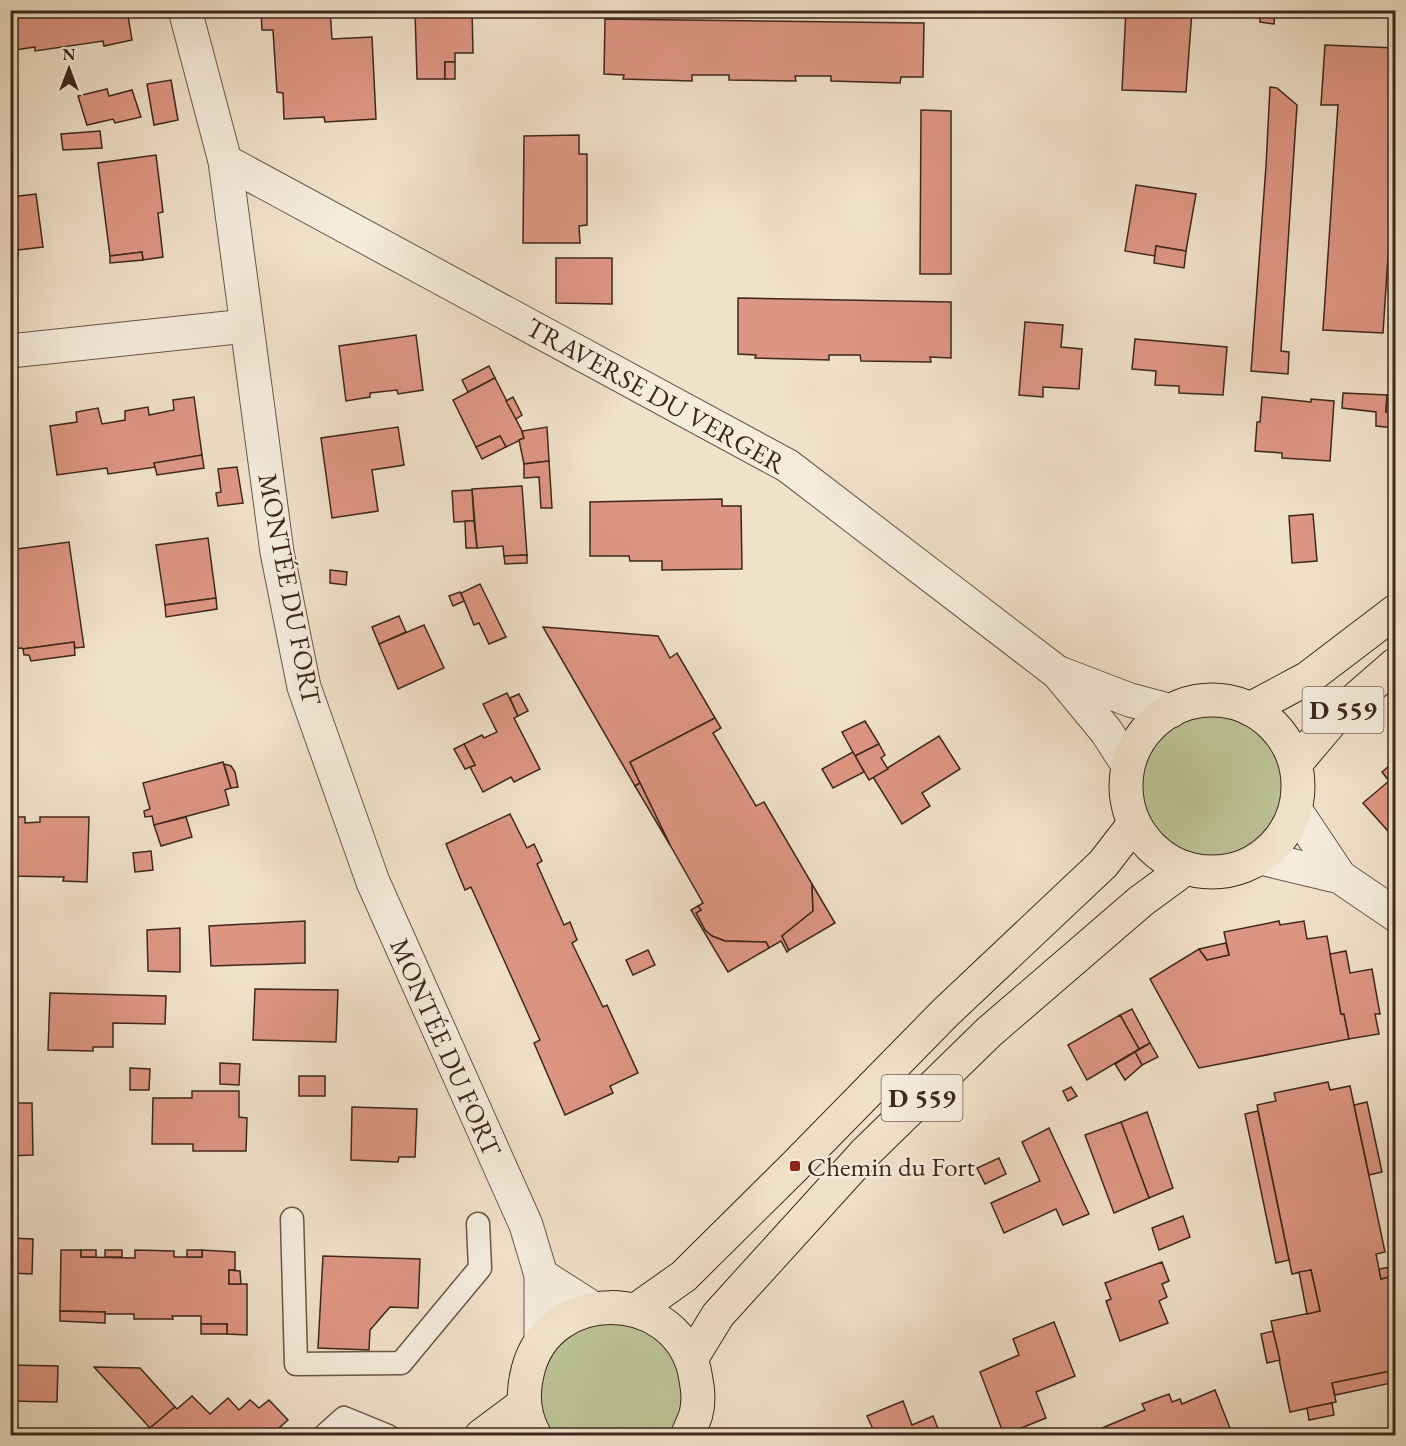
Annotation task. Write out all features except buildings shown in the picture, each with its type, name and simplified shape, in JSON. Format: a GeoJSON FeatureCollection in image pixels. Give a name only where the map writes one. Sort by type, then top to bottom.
{"type":"FeatureCollection","features":[{"type":"Feature","properties":{"kind":"main road"},"geometry":{"type":"LineString","coordinates":[[1250,709],[1308,678],[1395,611]]}},
{"type":"Feature","properties":{"kind":"main road","name":"D 559"},"geometry":{"type":"LineString","coordinates":[[1296,763],[1335,717],[1395,664]]}},
{"type":"Feature","properties":{"kind":"main road"},"geometry":{"type":"LineString","coordinates":[[1224,700],[1250,709],[1271,722],[1286,741],[1296,763],[1299,787],[1296,810],[1288,829],[1276,845],[1261,858],[1237,869],[1212,872],[1186,868],[1165,859],[1148,844],[1134,824],[1128,805],[1126,785],[1128,765],[1134,748],[1143,733],[1156,721],[1171,711],[1196,701],[1224,700]]}},
{"type":"Feature","properties":{"kind":"main road","name":"D 559"},"geometry":{"type":"LineString","coordinates":[[636,1310],[684,1276],[945,1013],[1103,864],[1134,824]]}},
{"type":"Feature","properties":{"kind":"main road","name":"D 559"},"geometry":{"type":"LineString","coordinates":[[691,1359],[718,1315],[865,1153],[989,1032],[1141,901],[1186,868]]}},
{"type":"Feature","properties":{"kind":"main road"},"geometry":{"type":"LineString","coordinates":[[535,1436],[530,1427],[524,1404],[524,1382],[530,1361],[541,1341],[564,1320],[578,1313],[615,1307],[636,1310],[653,1318],[669,1329],[691,1359],[698,1386],[696,1414],[687,1436]]}},
{"type":"Feature","properties":{"kind":"main road"},"geometry":{"type":"LineString","coordinates":[[481,1436],[524,1404]]}},
{"type":"Feature","properties":{"kind":"street","name":"MONTÉE DU FORT"},"geometry":{"type":"LineString","coordinates":[[184,10],[225,161],[277,552],[304,687],[373,882],[526,1225],[541,1275],[541,1341]]}},
{"type":"Feature","properties":{"kind":"street","name":"TRAVERSE DU VERGER"},"geometry":{"type":"LineString","coordinates":[[225,161],[788,466],[1058,673],[1106,731],[1128,765]]}},
{"type":"Feature","properties":{"kind":"street"},"geometry":{"type":"LineString","coordinates":[[10,351],[246,326]]}},
{"type":"Feature","properties":{"kind":"street","name":"TRAVERSE DU VERGER"},"geometry":{"type":"LineString","coordinates":[[1058,673],[1130,700],[1171,711]]}},
{"type":"Feature","properties":{"kind":"street"},"geometry":{"type":"LineString","coordinates":[[1296,810],[1340,877]]}},
{"type":"Feature","properties":{"kind":"street"},"geometry":{"type":"LineString","coordinates":[[1261,858],[1340,877],[1395,915]]}},
{"type":"Feature","properties":{"kind":"street"},"geometry":{"type":"LineString","coordinates":[[541,1275],[594,1309]]}},
{"type":"Feature","properties":{"kind":"lane"},"geometry":{"type":"LineString","coordinates":[[292,1220],[296,1364],[401,1363],[480,1268],[477,1224]]}},
{"type":"Feature","properties":{"kind":"lane"},"geometry":{"type":"LineString","coordinates":[[324,1436],[344,1418],[388,1436]]}},
{"type":"Feature","properties":{"kind":"green space"},"geometry":{"type":"Polygon","coordinates":[[[1212,700],[1245,706],[1260,714],[1273,725],[1284,738],[1292,753],[1298,786],[1292,819],[1284,834],[1273,847],[1260,858],[1245,866],[1212,872],[1179,866],[1164,858],[1151,847],[1140,834],[1132,819],[1126,786],[1132,753],[1140,738],[1151,725],[1164,714],[1179,706],[1212,700]]]}},
{"type":"Feature","properties":{"kind":"green space"},"geometry":{"type":"Polygon","coordinates":[[[594,1309],[681,1343],[687,1435],[535,1436],[524,1382],[594,1309]]]}},
{"type":"Feature","properties":{"kind":"place","name":"Chemin du Fort"},"geometry":{"type":"Point","coordinates":[795,1166]}}]}
